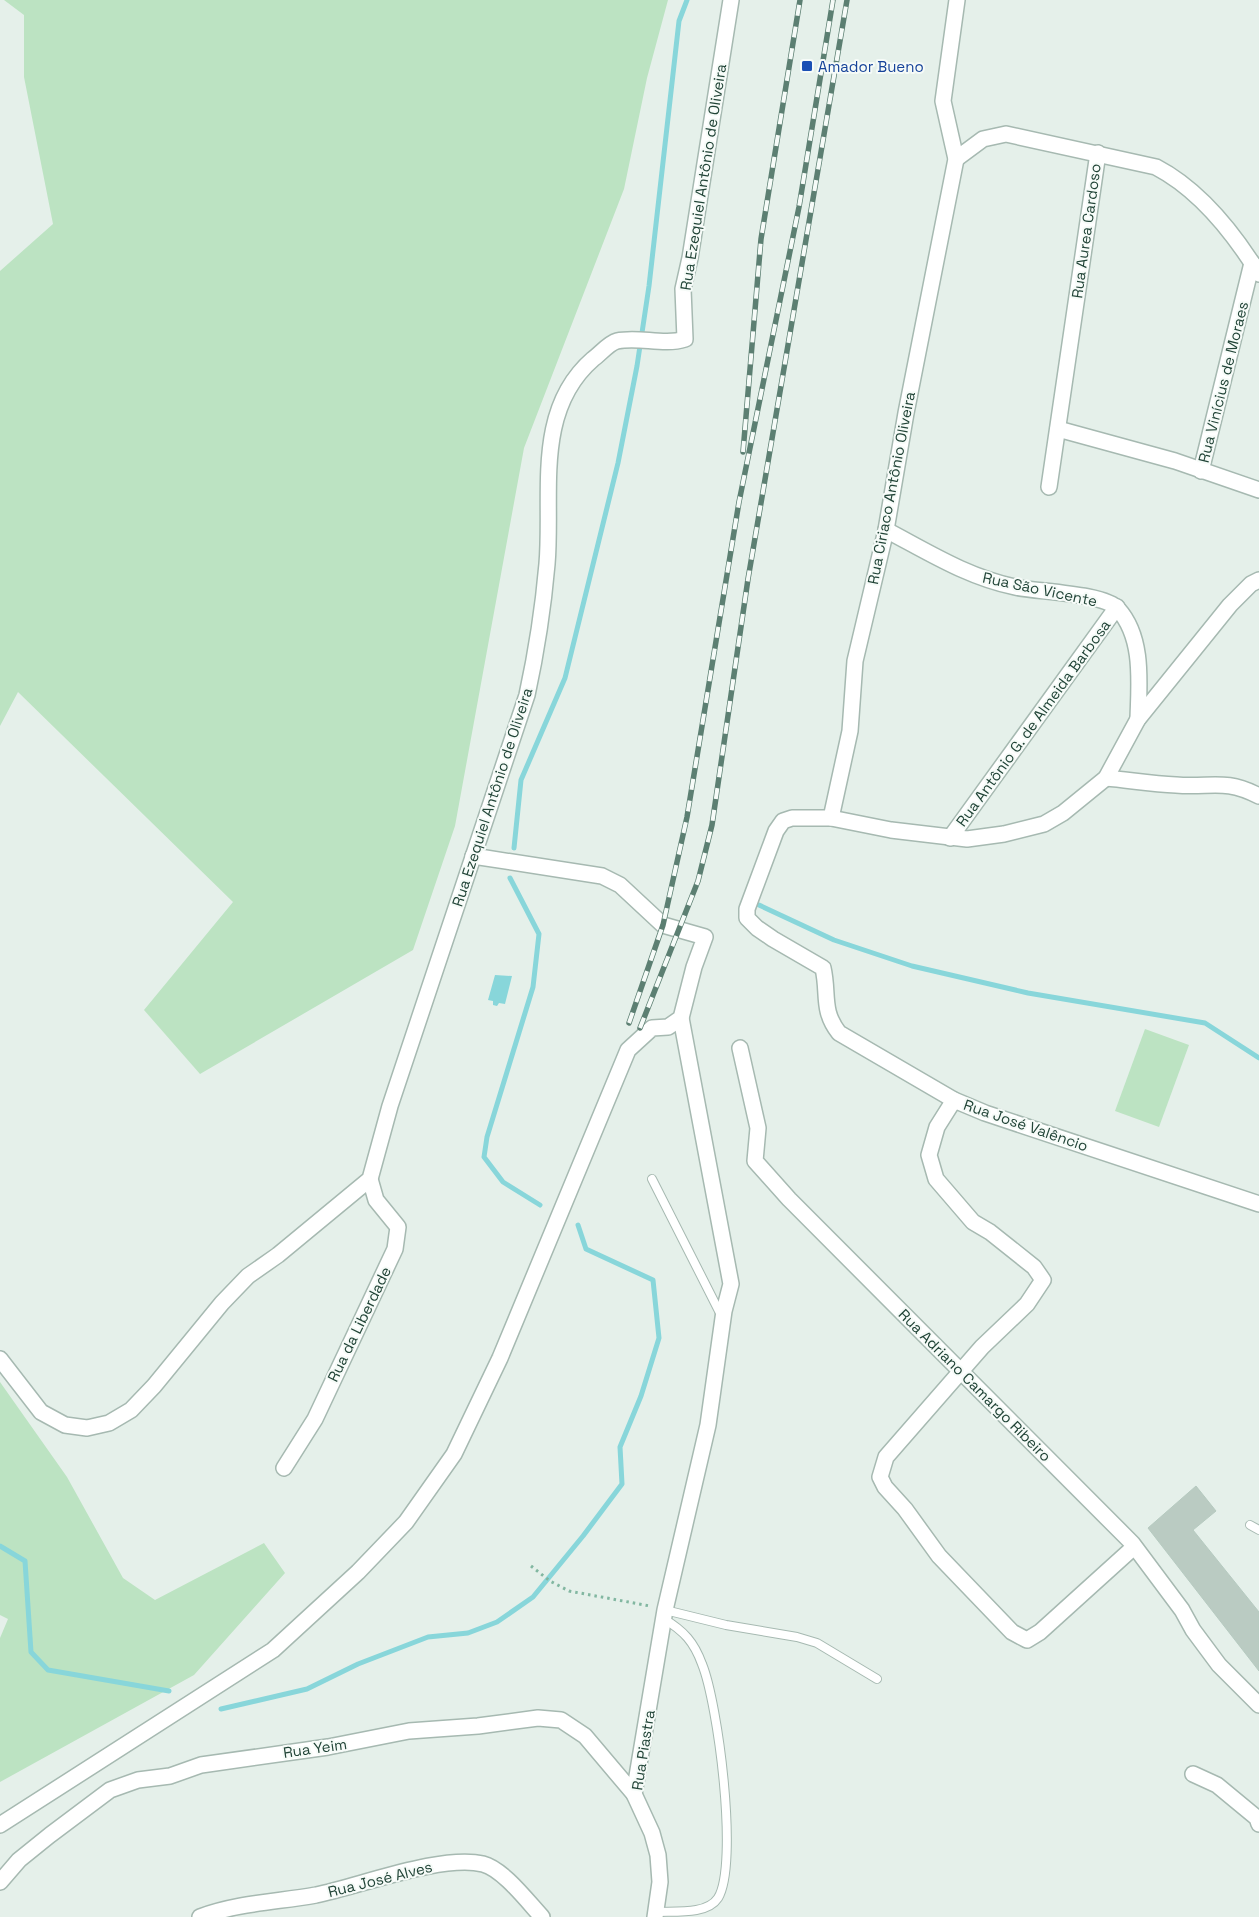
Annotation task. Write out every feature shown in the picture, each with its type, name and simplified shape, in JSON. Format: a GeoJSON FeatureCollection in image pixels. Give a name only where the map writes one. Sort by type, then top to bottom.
{"type":"FeatureCollection","features":[{"type":"Feature","properties":{"kind":"street","name":"Rua Ezequiel Antônio de Oliveira"},"geometry":{"type":"LineString","coordinates":[[370,1179],[396,1088],[527,695],[541,635],[548,561],[549,456],[554,424],[574,381],[587,365],[617,341],[676,342],[685,339],[682,289],[690,258],[731,0]]}},
{"type":"Feature","properties":{"kind":"street","name":"Rua Ciriaco Antônio Oliveira"},"geometry":{"type":"LineString","coordinates":[[831,818],[850,731],[855,661],[886,530],[906,413],[956,159],[944,101],[945,75],[957,0]]}},
{"type":"Feature","properties":{"kind":"street"},"geometry":{"type":"LineString","coordinates":[[956,159],[983,139],[1006,134],[1098,153]]}},
{"type":"Feature","properties":{"kind":"street","name":"Rua Aurea Cardoso"},"geometry":{"type":"LineString","coordinates":[[1049,487],[1098,153],[1156,167],[1179,179],[1196,192],[1256,269]]}},
{"type":"Feature","properties":{"kind":"street","name":"Rua Vinícius de Moraes"},"geometry":{"type":"LineString","coordinates":[[1202,471],[1256,269]]}},
{"type":"Feature","properties":{"kind":"street"},"geometry":{"type":"LineString","coordinates":[[1058,429],[1122,445],[1259,490]]}},
{"type":"Feature","properties":{"kind":"street","name":"Rua São Vicente"},"geometry":{"type":"LineString","coordinates":[[886,530],[942,562],[980,578],[1015,587],[1088,596],[1117,607],[1128,626],[1138,654],[1138,719]]}},
{"type":"Feature","properties":{"kind":"street"},"geometry":{"type":"LineString","coordinates":[[831,818],[860,825],[967,839],[1044,824],[1063,813],[1106,778],[1138,719],[1230,605],[1251,584],[1259,580]]}},
{"type":"Feature","properties":{"kind":"street","name":"Rua Antônio G. de Almeida Barbosa"},"geometry":{"type":"LineString","coordinates":[[950,838],[1117,607]]}},
{"type":"Feature","properties":{"kind":"street"},"geometry":{"type":"LineString","coordinates":[[1106,778],[1179,786],[1217,783],[1234,786],[1259,796]]}},
{"type":"Feature","properties":{"kind":"street","name":"Rua José Valêncio"},"geometry":{"type":"LineString","coordinates":[[831,818],[792,818],[783,821],[776,831],[747,910],[747,918],[773,939],[823,968],[826,979],[826,1008],[830,1021],[839,1033],[954,1100],[985,1113],[1259,1204]]}},
{"type":"Feature","properties":{"kind":"street"},"geometry":{"type":"LineString","coordinates":[[0,1825],[272,1650],[358,1572],[406,1522],[454,1454],[500,1358],[628,1050],[652,1028],[668,1027],[681,1018],[694,967],[705,937],[663,925],[620,885],[602,876],[473,856]]}},
{"type":"Feature","properties":{"kind":"street","name":"Rua Piastra"},"geometry":{"type":"LineString","coordinates":[[656,1914],[660,1882],[658,1854],[652,1834],[634,1794],[665,1614],[708,1425],[731,1284],[681,1018]]}},
{"type":"Feature","properties":{"kind":"street","name":"Rua Adriano Camargo Ribeiro"},"geometry":{"type":"LineString","coordinates":[[740,1048],[758,1128],[755,1162],[789,1199],[1134,1547],[1182,1610],[1193,1630],[1219,1665],[1259,1704]]}},
{"type":"Feature","properties":{"kind":"street"},"geometry":{"type":"LineString","coordinates":[[954,1100],[937,1127],[929,1155],[936,1179],[973,1222],[990,1232],[1034,1267],[1043,1280],[1027,1304],[982,1347],[886,1457],[881,1468],[880,1477],[885,1487],[905,1509],[938,1556],[1012,1632],[1027,1640],[1040,1632],[1134,1547]]}},
{"type":"Feature","properties":{"kind":"street"},"geometry":{"type":"LineString","coordinates":[[0,1359],[41,1412],[65,1425],[87,1428],[109,1423],[131,1410],[154,1386],[222,1303],[248,1276],[278,1255],[370,1179]]}},
{"type":"Feature","properties":{"kind":"street","name":"Rua da Liberdade"},"geometry":{"type":"LineString","coordinates":[[284,1468],[315,1419],[395,1249],[398,1227],[376,1200],[370,1179]]}},
{"type":"Feature","properties":{"kind":"street","name":"Rua Yeim"},"geometry":{"type":"LineString","coordinates":[[0,1882],[19,1860],[110,1790],[138,1780],[170,1776],[202,1765],[328,1747],[409,1731],[478,1726],[538,1718],[561,1720],[585,1736],[634,1794]]}},
{"type":"Feature","properties":{"kind":"street"},"geometry":{"type":"LineString","coordinates":[[1193,1774],[1217,1785],[1257,1818],[1259,1824]]}},
{"type":"Feature","properties":{"kind":"street","name":"Rua José Alves"},"geometry":{"type":"LineString","coordinates":[[200,1917],[222,1909],[317,1894],[416,1870],[466,1862],[485,1864],[504,1877],[542,1917]]}},
{"type":"Feature","properties":{"kind":"lane"},"geometry":{"type":"LineString","coordinates":[[652,1179],[724,1321]]}},
{"type":"Feature","properties":{"kind":"lane"},"geometry":{"type":"LineString","coordinates":[[1250,1525],[1259,1530]]}},
{"type":"Feature","properties":{"kind":"lane"},"geometry":{"type":"LineString","coordinates":[[665,1614],[797,1637],[817,1643],[877,1679]]}},
{"type":"Feature","properties":{"kind":"lane"},"geometry":{"type":"LineString","coordinates":[[656,1914],[700,1909],[710,1906],[718,1898],[723,1887],[728,1850],[720,1744],[710,1687],[702,1665],[687,1636],[665,1614]]}},
{"type":"Feature","properties":{"kind":"path"},"geometry":{"type":"LineString","coordinates":[[531,1566],[550,1581],[569,1591],[665,1614]]}},
{"type":"Feature","properties":{"kind":"green space"},"geometry":{"type":"Polygon","coordinates":[[[4,0],[668,0],[647,78],[624,189],[524,448],[455,826],[413,950],[200,1074],[144,1010],[233,902],[18,692],[0,726],[0,271],[53,224],[24,77],[24,15],[4,0]]]}},
{"type":"Feature","properties":{"kind":"green space"},"geometry":{"type":"Polygon","coordinates":[[[1145,1029],[1189,1045],[1159,1127],[1115,1111],[1145,1029]]]}},
{"type":"Feature","properties":{"kind":"green space"},"geometry":{"type":"Polygon","coordinates":[[[0,1382],[67,1477],[123,1578],[155,1600],[264,1543],[285,1573],[194,1675],[0,1782],[0,1638],[8,1619],[0,1615],[0,1382]]]}},
{"type":"Feature","properties":{"kind":"water"},"geometry":{"type":"Polygon","coordinates":[[[495,975],[512,976],[505,1004],[499,1003],[497,1006],[493,1005],[493,1001],[488,1000],[495,975]]]}},
{"type":"Feature","properties":{"kind":"building"},"geometry":{"type":"Polygon","coordinates":[[[1196,1486],[1216,1511],[1193,1530],[1259,1612],[1259,1671],[1148,1528],[1196,1486]]]}},
{"type":"Feature","properties":{"kind":"waterway"},"geometry":{"type":"LineString","coordinates":[[514,848],[521,780],[565,678],[618,463],[637,366],[649,286],[679,21],[687,0]]}},
{"type":"Feature","properties":{"kind":"waterway"},"geometry":{"type":"LineString","coordinates":[[510,878],[539,934],[533,987],[487,1137],[484,1157],[503,1182],[540,1205]]}},
{"type":"Feature","properties":{"kind":"waterway"},"geometry":{"type":"LineString","coordinates":[[759,905],[834,940],[912,966],[1028,993],[1205,1023],[1259,1058]]}},
{"type":"Feature","properties":{"kind":"waterway"},"geometry":{"type":"LineString","coordinates":[[221,1709],[307,1689],[358,1664],[428,1637],[468,1633],[497,1622],[533,1597],[583,1536],[622,1484],[620,1447],[641,1396],[659,1338],[653,1280],[586,1249],[578,1225]]}},
{"type":"Feature","properties":{"kind":"waterway"},"geometry":{"type":"LineString","coordinates":[[0,1546],[25,1561],[31,1652],[48,1670],[169,1691]]}},
{"type":"Feature","properties":{"kind":"railway"},"geometry":{"type":"LineString","coordinates":[[743,452],[761,239],[800,0]]}},
{"type":"Feature","properties":{"kind":"railway"},"geometry":{"type":"LineString","coordinates":[[629,1023],[663,925],[687,817],[739,502],[799,207],[833,0]]}},
{"type":"Feature","properties":{"kind":"railway"},"geometry":{"type":"LineString","coordinates":[[640,1028],[698,881],[712,825],[748,579],[847,0]]}},
{"type":"Feature","properties":{"kind":"place","name":"Amador Bueno"},"geometry":{"type":"Point","coordinates":[807,66]}}]}
